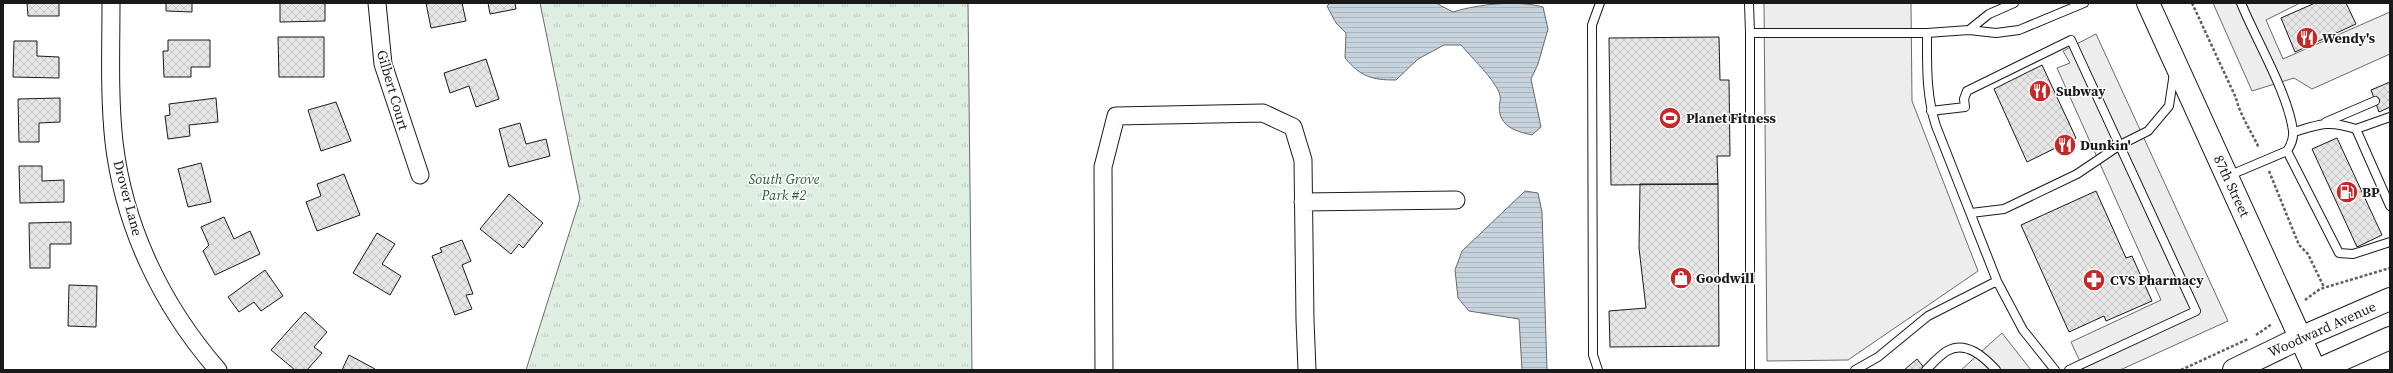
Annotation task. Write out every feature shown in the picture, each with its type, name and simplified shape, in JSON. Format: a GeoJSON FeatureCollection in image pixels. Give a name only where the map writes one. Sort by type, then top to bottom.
{"type":"FeatureCollection","features":[{"type":"Feature","properties":{"kind":"main road","name":"87th Street"},"geometry":{"type":"LineString","coordinates":[[2148,3],[2300,338],[2317,370]]}},
{"type":"Feature","properties":{"kind":"main road","name":"Woodward Avenue"},"geometry":{"type":"LineString","coordinates":[[2234,370],[2300,338],[2390,299]]}},
{"type":"Feature","properties":{"kind":"main road"},"geometry":{"type":"LineString","coordinates":[[2317,370],[2390,338]]}},
{"type":"Feature","properties":{"kind":"street","name":"Drover Lane"},"geometry":{"type":"LineString","coordinates":[[111,3],[115,144],[122,187],[133,224],[145,256],[166,297],[194,341],[218,370]]}},
{"type":"Feature","properties":{"kind":"street","name":"Gilbert Court"},"geometry":{"type":"LineString","coordinates":[[377,3],[378,32],[383,64],[420,175]]}},
{"type":"Feature","properties":{"kind":"street"},"geometry":{"type":"LineString","coordinates":[[1104,370],[1102,167],[1116,116],[1263,113],[1293,127],[1303,160],[1308,370]]}},
{"type":"Feature","properties":{"kind":"street"},"geometry":{"type":"LineString","coordinates":[[1303,202],[1456,200]]}},
{"type":"Feature","properties":{"kind":"lane"},"geometry":{"type":"LineString","coordinates":[[1598,370],[1594,355],[1592,24],[1596,8],[1600,3]]}},
{"type":"Feature","properties":{"kind":"lane"},"geometry":{"type":"LineString","coordinates":[[1749,3],[1750,370]]}},
{"type":"Feature","properties":{"kind":"lane"},"geometry":{"type":"LineString","coordinates":[[1969,30],[1989,14],[2014,3]]}},
{"type":"Feature","properties":{"kind":"lane"},"geometry":{"type":"LineString","coordinates":[[1750,33],[1927,33],[1969,30],[1996,33],[2018,30],[2084,3]]}},
{"type":"Feature","properties":{"kind":"lane"},"geometry":{"type":"LineString","coordinates":[[2227,176],[2287,151],[2292,144],[2294,132],[2288,110],[2241,3]]}},
{"type":"Feature","properties":{"kind":"lane"},"geometry":{"type":"LineString","coordinates":[[1927,33],[1927,78],[1931,111],[1997,280],[2023,330],[2055,370]]}},
{"type":"Feature","properties":{"kind":"lane"},"geometry":{"type":"LineString","coordinates":[[1931,111],[1965,107],[1964,99],[1967,91],[2071,40],[2196,311],[2069,370]]}},
{"type":"Feature","properties":{"kind":"lane"},"geometry":{"type":"LineString","coordinates":[[1971,213],[2004,210],[2077,174],[2120,145],[2148,131],[2169,106],[2176,64]]}},
{"type":"Feature","properties":{"kind":"lane"},"geometry":{"type":"LineString","coordinates":[[2294,132],[2324,122],[2375,101]]}},
{"type":"Feature","properties":{"kind":"lane"},"geometry":{"type":"LineString","coordinates":[[2324,122],[2340,124],[2356,129],[2390,117]]}},
{"type":"Feature","properties":{"kind":"lane"},"geometry":{"type":"LineString","coordinates":[[2356,129],[2390,206]]}},
{"type":"Feature","properties":{"kind":"lane"},"geometry":{"type":"LineString","coordinates":[[2287,151],[2339,252],[2353,254],[2390,242]]}},
{"type":"Feature","properties":{"kind":"lane"},"geometry":{"type":"LineString","coordinates":[[1855,370],[1878,358],[1928,316],[1997,280]]}},
{"type":"Feature","properties":{"kind":"lane"},"geometry":{"type":"LineString","coordinates":[[1926,370],[1948,350],[1961,347],[1975,350],[1996,370]]}},
{"type":"Feature","properties":{"kind":"path"},"geometry":{"type":"LineString","coordinates":[[2192,3],[2236,98],[2239,111],[2246,120],[2299,245],[2308,254],[2324,287]]}},
{"type":"Feature","properties":{"kind":"path"},"geometry":{"type":"LineString","coordinates":[[2320,289],[2371,275],[2390,268]]}},
{"type":"Feature","properties":{"kind":"path"},"geometry":{"type":"LineString","coordinates":[[2182,370],[2257,335]]}},
{"type":"Feature","properties":{"kind":"green space","name":"South Grove Park #2"},"geometry":{"type":"Polygon","coordinates":[[[540,3],[968,3],[972,370],[526,370],[580,199],[540,3]]]}},
{"type":"Feature","properties":{"kind":"shaded area"},"geometry":{"type":"Polygon","coordinates":[[[1330,3],[1436,3],[1453,12],[1486,5],[1510,3],[1543,7],[1548,29],[1538,64],[1531,79],[1541,127],[1532,135],[1513,129],[1505,123],[1499,110],[1500,94],[1498,90],[1461,45],[1444,45],[1418,59],[1396,80],[1374,78],[1362,73],[1345,58],[1346,33],[1336,23],[1327,6],[1330,3]]]}},
{"type":"Feature","properties":{"kind":"shaded area"},"geometry":{"type":"Polygon","coordinates":[[[1764,3],[1911,3],[1912,101],[1978,271],[1848,360],[1767,361],[1764,3]]]}},
{"type":"Feature","properties":{"kind":"shaded area"},"geometry":{"type":"Polygon","coordinates":[[[2213,3],[2300,3],[2266,20],[2283,59],[2390,12],[2390,54],[2312,89],[2294,78],[2252,91],[2213,3]]]}},
{"type":"Feature","properties":{"kind":"shaded area"},"geometry":{"type":"Polygon","coordinates":[[[2096,34],[2228,321],[2120,370],[2084,370],[2071,342],[2161,300],[2057,68],[2070,63],[2063,51],[2096,34]]]}},
{"type":"Feature","properties":{"kind":"shaded area"},"geometry":{"type":"Polygon","coordinates":[[[1525,191],[1538,193],[1542,212],[1547,370],[1522,370],[1519,319],[1469,311],[1458,298],[1455,270],[1462,251],[1525,191]]]}},
{"type":"Feature","properties":{"kind":"shaded area"},"geometry":{"type":"Polygon","coordinates":[[[2002,333],[2031,370],[1961,370],[2002,333]]]}},
{"type":"Feature","properties":{"kind":"building"},"geometry":{"type":"Polygon","coordinates":[[[27,3],[59,3],[59,16],[28,16],[27,3]]]}},
{"type":"Feature","properties":{"kind":"building"},"geometry":{"type":"Polygon","coordinates":[[[166,3],[192,3],[192,12],[166,11],[166,3]]]}},
{"type":"Feature","properties":{"kind":"building"},"geometry":{"type":"Polygon","coordinates":[[[280,3],[325,3],[325,21],[280,22],[280,3]]]}},
{"type":"Feature","properties":{"kind":"building"},"geometry":{"type":"Polygon","coordinates":[[[426,3],[462,3],[466,21],[431,28],[426,3]]]}},
{"type":"Feature","properties":{"kind":"building"},"geometry":{"type":"Polygon","coordinates":[[[488,3],[515,3],[516,9],[490,14],[488,3]]]}},
{"type":"Feature","properties":{"kind":"building","name":"Wendy's"},"geometry":{"type":"Polygon","coordinates":[[[2315,3],[2346,3],[2356,24],[2295,52],[2281,18],[2315,3]]]}},
{"type":"Feature","properties":{"kind":"building"},"geometry":{"type":"Polygon","coordinates":[[[278,37],[324,37],[324,77],[279,77],[278,37]]]}},
{"type":"Feature","properties":{"kind":"building","name":"Planet Fitness"},"geometry":{"type":"Polygon","coordinates":[[[1719,37],[1720,80],[1729,80],[1730,156],[1717,156],[1718,184],[1611,185],[1609,38],[1719,37]]]}},
{"type":"Feature","properties":{"kind":"building"},"geometry":{"type":"Polygon","coordinates":[[[168,40],[210,40],[210,67],[191,67],[191,77],[164,77],[163,51],[168,51],[168,40]]]}},
{"type":"Feature","properties":{"kind":"building"},"geometry":{"type":"Polygon","coordinates":[[[14,41],[37,41],[37,56],[59,57],[59,78],[13,77],[14,41]]]}},
{"type":"Feature","properties":{"kind":"building"},"geometry":{"type":"Polygon","coordinates":[[[486,59],[499,99],[476,107],[469,86],[450,93],[444,73],[486,59]]]}},
{"type":"Feature","properties":{"kind":"building"},"geometry":{"type":"Polygon","coordinates":[[[2042,65],[2076,138],[2027,162],[1994,89],[2042,65]]]}},
{"type":"Feature","properties":{"kind":"building"},"geometry":{"type":"Polygon","coordinates":[[[2390,82],[2390,107],[2379,112],[2371,90],[2390,82]]]}},
{"type":"Feature","properties":{"kind":"building"},"geometry":{"type":"Polygon","coordinates":[[[60,98],[60,122],[39,123],[39,142],[19,142],[18,99],[60,98]]]}},
{"type":"Feature","properties":{"kind":"building"},"geometry":{"type":"Polygon","coordinates":[[[216,98],[218,122],[189,125],[190,136],[168,139],[165,116],[170,115],[169,104],[216,98]]]}},
{"type":"Feature","properties":{"kind":"building"},"geometry":{"type":"Polygon","coordinates":[[[336,102],[351,141],[321,151],[308,110],[336,102]]]}},
{"type":"Feature","properties":{"kind":"building"},"geometry":{"type":"Polygon","coordinates":[[[520,123],[526,144],[546,139],[550,156],[509,167],[499,129],[520,123]]]}},
{"type":"Feature","properties":{"kind":"building","name":"BP"},"geometry":{"type":"Polygon","coordinates":[[[2337,138],[2382,235],[2357,247],[2312,149],[2337,138]]]}},
{"type":"Feature","properties":{"kind":"building"},"geometry":{"type":"Polygon","coordinates":[[[201,163],[211,202],[188,207],[178,169],[201,163]]]}},
{"type":"Feature","properties":{"kind":"building"},"geometry":{"type":"Polygon","coordinates":[[[19,166],[42,166],[42,181],[64,180],[64,202],[20,203],[19,166]]]}},
{"type":"Feature","properties":{"kind":"building"},"geometry":{"type":"Polygon","coordinates":[[[344,174],[360,215],[317,231],[306,202],[321,196],[317,184],[344,174]]]}},
{"type":"Feature","properties":{"kind":"building","name":"Goodwill"},"geometry":{"type":"Polygon","coordinates":[[[1640,184],[1718,184],[1719,346],[1610,347],[1609,311],[1646,308],[1639,248],[1640,184]]]}},
{"type":"Feature","properties":{"kind":"building","name":"CVS Pharmacy"},"geometry":{"type":"Polygon","coordinates":[[[2096,191],[2126,258],[2132,256],[2152,301],[2106,321],[2104,316],[2069,332],[2021,225],[2096,191]]]}},
{"type":"Feature","properties":{"kind":"building"},"geometry":{"type":"Polygon","coordinates":[[[509,194],[543,223],[523,248],[519,244],[511,254],[480,229],[509,194]]]}},
{"type":"Feature","properties":{"kind":"building"},"geometry":{"type":"Polygon","coordinates":[[[224,217],[234,239],[250,231],[260,254],[215,275],[203,251],[209,245],[201,227],[224,217]]]}},
{"type":"Feature","properties":{"kind":"building"},"geometry":{"type":"Polygon","coordinates":[[[71,222],[71,244],[50,244],[50,268],[30,268],[29,223],[71,222]]]}},
{"type":"Feature","properties":{"kind":"building"},"geometry":{"type":"Polygon","coordinates":[[[377,233],[395,244],[382,264],[401,276],[390,295],[353,273],[377,233]]]}},
{"type":"Feature","properties":{"kind":"building"},"geometry":{"type":"Polygon","coordinates":[[[462,240],[471,261],[462,265],[473,294],[466,295],[472,309],[455,315],[432,256],[442,252],[440,248],[462,240]]]}},
{"type":"Feature","properties":{"kind":"building"},"geometry":{"type":"Polygon","coordinates":[[[265,270],[283,296],[261,311],[254,302],[239,312],[228,297],[265,270]]]}},
{"type":"Feature","properties":{"kind":"building"},"geometry":{"type":"Polygon","coordinates":[[[69,285],[97,286],[96,327],[68,326],[69,285]]]}},
{"type":"Feature","properties":{"kind":"building"},"geometry":{"type":"Polygon","coordinates":[[[305,312],[327,332],[314,347],[322,353],[307,370],[295,370],[271,350],[305,312]]]}},
{"type":"Feature","properties":{"kind":"building"},"geometry":{"type":"Polygon","coordinates":[[[349,355],[375,369],[375,370],[342,370],[349,355]]]}},
{"type":"Feature","properties":{"kind":"building"},"geometry":{"type":"Polygon","coordinates":[[[1917,359],[1926,370],[1904,370],[1917,359]]]}},
{"type":"Feature","properties":{"kind":"place","name":"Wendy's"},"geometry":{"type":"Point","coordinates":[2307,38]}},
{"type":"Feature","properties":{"kind":"place","name":"Subway"},"geometry":{"type":"Point","coordinates":[2040,91]}},
{"type":"Feature","properties":{"kind":"place","name":"Planet Fitness"},"geometry":{"type":"Point","coordinates":[1670,118]}},
{"type":"Feature","properties":{"kind":"place","name":"Dunkin'"},"geometry":{"type":"Point","coordinates":[2065,145]}},
{"type":"Feature","properties":{"kind":"place","name":"BP"},"geometry":{"type":"Point","coordinates":[2347,192]}},
{"type":"Feature","properties":{"kind":"place","name":"Goodwill"},"geometry":{"type":"Point","coordinates":[1681,278]}},
{"type":"Feature","properties":{"kind":"place","name":"CVS Pharmacy"},"geometry":{"type":"Point","coordinates":[2094,280]}}]}
